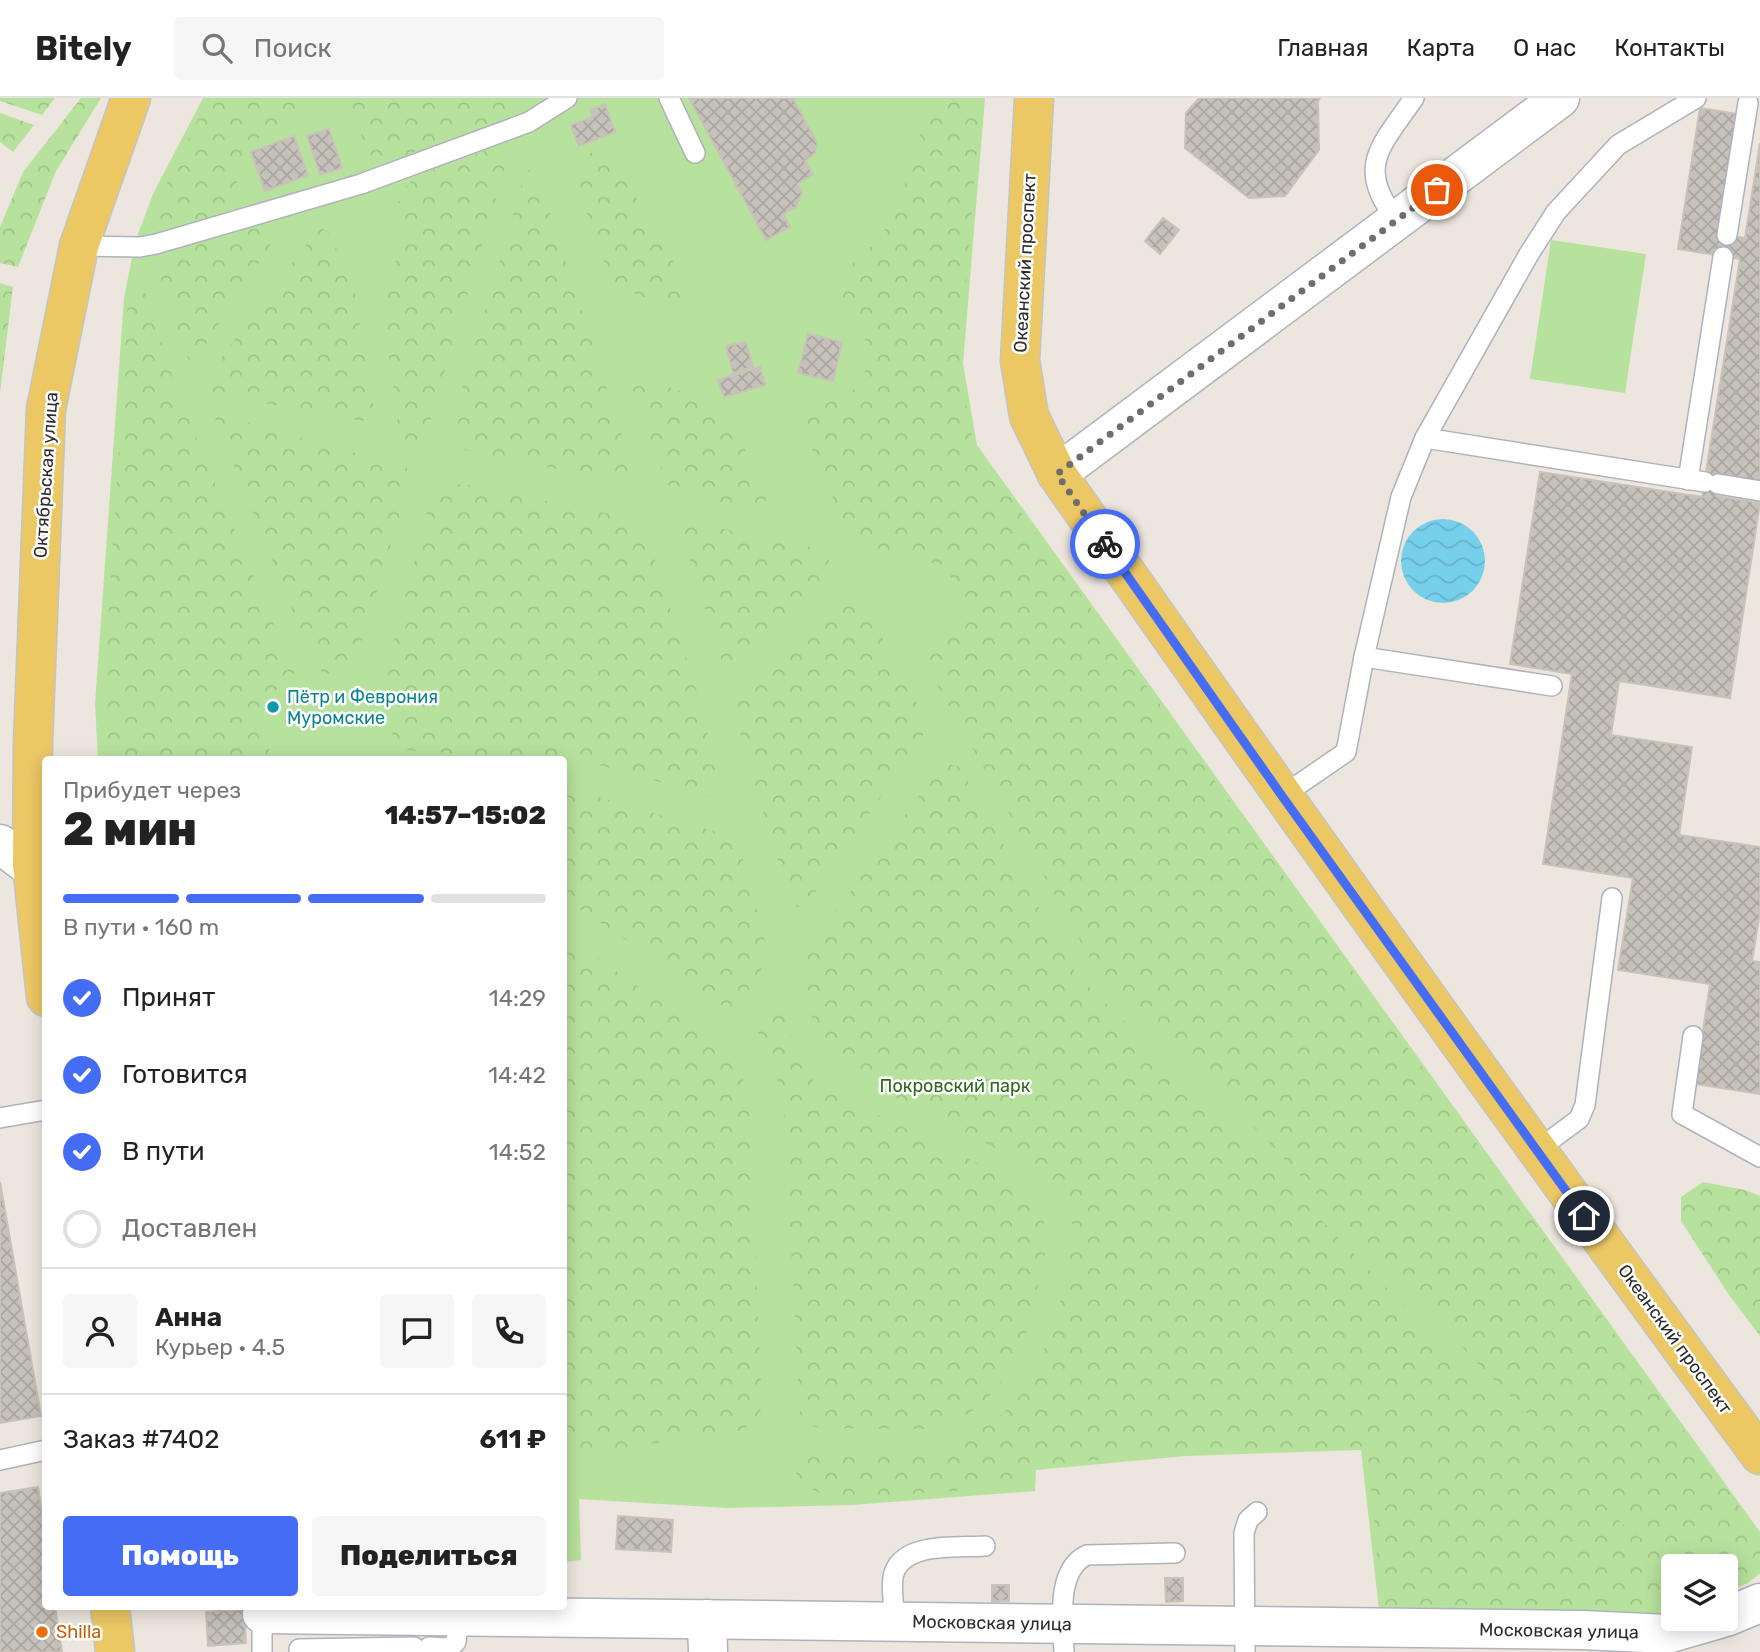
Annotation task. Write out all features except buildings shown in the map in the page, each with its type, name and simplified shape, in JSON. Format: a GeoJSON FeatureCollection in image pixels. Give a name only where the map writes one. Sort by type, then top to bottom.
{"type":"FeatureCollection","features":[{"type":"Feature","properties":{"kind":"main road","name":"Октябрьская улица"},"geometry":{"type":"LineString","coordinates":[[42,959],[32,864],[33,743],[46,409],[79,246],[131,98]]}},
{"type":"Feature","properties":{"kind":"main road","name":"Океанский проспект"},"geometry":{"type":"LineString","coordinates":[[1034,98],[1020,361],[1029,415],[1057,474],[1282,796],[1536,1151],[1760,1455]]}},
{"type":"Feature","properties":{"kind":"main road"},"geometry":{"type":"LineString","coordinates":[[110,1610],[115,1652]]}},
{"type":"Feature","properties":{"kind":"street"},"geometry":{"type":"LineString","coordinates":[[1057,474],[1560,98]]}},
{"type":"Feature","properties":{"kind":"street"},"geometry":{"type":"LineString","coordinates":[[0,844],[22,861],[32,864]]}},
{"type":"Feature","properties":{"kind":"street"},"geometry":{"type":"LineString","coordinates":[[1738,1612],[1760,1603]]}},
{"type":"Feature","properties":{"kind":"street","name":"Московская улица"},"geometry":{"type":"LineString","coordinates":[[262,1614],[418,1640],[459,1616],[707,1636],[895,1621],[1063,1638],[1432,1640],[1667,1634],[1677,1631]]}},
{"type":"Feature","properties":{"kind":"lane"},"geometry":{"type":"LineString","coordinates":[[79,246],[139,247],[156,244],[361,184],[529,122],[567,98]]}},
{"type":"Feature","properties":{"kind":"lane"},"geometry":{"type":"LineString","coordinates":[[669,98],[695,153]]}},
{"type":"Feature","properties":{"kind":"lane"},"geometry":{"type":"LineString","coordinates":[[1397,220],[1381,200],[1373,168],[1380,149],[1414,98]]}},
{"type":"Feature","properties":{"kind":"lane"},"geometry":{"type":"LineString","coordinates":[[1282,796],[1346,752],[1364,657],[1401,497],[1425,438],[1529,254],[1556,212],[1618,145],[1696,98]]}},
{"type":"Feature","properties":{"kind":"lane"},"geometry":{"type":"LineString","coordinates":[[1727,235],[1748,103]]}},
{"type":"Feature","properties":{"kind":"lane"},"geometry":{"type":"LineString","coordinates":[[1703,482],[1723,257]]}},
{"type":"Feature","properties":{"kind":"lane"},"geometry":{"type":"LineString","coordinates":[[1425,438],[1760,491]]}},
{"type":"Feature","properties":{"kind":"lane"},"geometry":{"type":"LineString","coordinates":[[1364,657],[1552,686]]}},
{"type":"Feature","properties":{"kind":"lane"},"geometry":{"type":"LineString","coordinates":[[1536,1151],[1579,1119],[1585,1105],[1612,898]]}},
{"type":"Feature","properties":{"kind":"lane"},"geometry":{"type":"LineString","coordinates":[[1693,1036],[1682,1114],[1760,1157]]}},
{"type":"Feature","properties":{"kind":"lane"},"geometry":{"type":"LineString","coordinates":[[0,1118],[42,1111]]}},
{"type":"Feature","properties":{"kind":"lane"},"geometry":{"type":"LineString","coordinates":[[0,1460],[42,1451]]}},
{"type":"Feature","properties":{"kind":"lane"},"geometry":{"type":"LineString","coordinates":[[1245,1639],[1244,1533],[1248,1520],[1257,1512]]}},
{"type":"Feature","properties":{"kind":"lane"},"geometry":{"type":"LineString","coordinates":[[895,1621],[894,1574],[898,1563],[907,1555],[920,1550],[985,1546]]}},
{"type":"Feature","properties":{"kind":"lane"},"geometry":{"type":"LineString","coordinates":[[1063,1638],[1066,1588],[1071,1568],[1079,1559],[1087,1555],[1175,1553]]}},
{"type":"Feature","properties":{"kind":"lane"},"geometry":{"type":"LineString","coordinates":[[262,1614],[262,1652]]}},
{"type":"Feature","properties":{"kind":"lane"},"geometry":{"type":"LineString","coordinates":[[299,1649],[418,1640]]}},
{"type":"Feature","properties":{"kind":"green space"},"geometry":{"type":"Polygon","coordinates":[[[0,98],[55,98],[42,115],[0,101],[0,98]]]}},
{"type":"Feature","properties":{"kind":"green space"},"geometry":{"type":"Polygon","coordinates":[[[81,98],[101,98],[56,171],[18,267],[0,263],[0,227],[23,172],[81,98]]]}},
{"type":"Feature","properties":{"kind":"green space","name":"Покровский парк"},"geometry":{"type":"Polygon","coordinates":[[[203,98],[985,98],[963,364],[977,445],[1760,1532],[1760,1573],[1738,1587],[1738,1554],[1661,1554],[1661,1615],[1379,1610],[1361,1450],[1186,1456],[1036,1470],[1035,1491],[852,1505],[727,1508],[579,1499],[581,1560],[567,1562],[567,756],[98,756],[95,704],[124,298],[135,242],[153,194],[203,98]]]}},
{"type":"Feature","properties":{"kind":"green space"},"geometry":{"type":"Polygon","coordinates":[[[209,98],[309,98],[307,112],[294,127],[256,140],[243,154],[237,176],[237,206],[227,213],[191,223],[165,223],[157,218],[158,200],[209,98]]]}},
{"type":"Feature","properties":{"kind":"green space"},"geometry":{"type":"Polygon","coordinates":[[[345,98],[524,98],[521,107],[514,114],[387,162],[376,160],[369,153],[345,98]]]}},
{"type":"Feature","properties":{"kind":"green space"},"geometry":{"type":"Polygon","coordinates":[[[930,98],[981,98],[959,367],[974,447],[1760,1535],[1760,1570],[1744,1581],[1738,1583],[1738,1554],[1680,1554],[1636,1522],[1483,1369],[1248,1121],[1096,969],[924,661],[924,656],[962,614],[965,599],[943,565],[866,549],[848,526],[818,464],[803,414],[817,405],[849,393],[861,380],[868,353],[860,329],[843,301],[844,281],[853,264],[879,238],[891,218],[909,173],[930,98]]]}},
{"type":"Feature","properties":{"kind":"green space"},"geometry":{"type":"Polygon","coordinates":[[[0,113],[34,125],[13,152],[0,142],[0,113]]]}},
{"type":"Feature","properties":{"kind":"green space"},"geometry":{"type":"Polygon","coordinates":[[[501,145],[506,146],[509,151],[508,157],[427,432],[415,443],[407,442],[399,431],[383,310],[402,237],[398,203],[403,190],[416,176],[501,145]]]}},
{"type":"Feature","properties":{"kind":"green space"},"geometry":{"type":"Polygon","coordinates":[[[596,150],[607,150],[612,155],[692,294],[689,307],[682,308],[643,297],[610,280],[576,181],[575,168],[584,157],[596,150]]]}},
{"type":"Feature","properties":{"kind":"green space"},"geometry":{"type":"Polygon","coordinates":[[[529,170],[537,174],[629,456],[630,472],[619,481],[471,452],[459,447],[452,438],[453,420],[524,177],[529,170]]]}},
{"type":"Feature","properties":{"kind":"green space"},"geometry":{"type":"Polygon","coordinates":[[[270,217],[278,221],[277,235],[198,356],[189,361],[157,268],[159,260],[172,251],[270,217]]]}},
{"type":"Feature","properties":{"kind":"green space"},"geometry":{"type":"Polygon","coordinates":[[[321,228],[327,231],[353,281],[373,404],[372,415],[367,421],[358,420],[209,393],[204,389],[212,370],[321,228]]]}},
{"type":"Feature","properties":{"kind":"green space"},"geometry":{"type":"Polygon","coordinates":[[[1551,240],[1646,254],[1625,393],[1530,379],[1551,240]]]}},
{"type":"Feature","properties":{"kind":"green space"},"geometry":{"type":"Polygon","coordinates":[[[0,283],[13,287],[0,393],[0,283]]]}},
{"type":"Feature","properties":{"kind":"green space"},"geometry":{"type":"Polygon","coordinates":[[[139,291],[146,294],[179,396],[294,672],[291,682],[275,691],[262,704],[255,720],[260,739],[277,756],[107,756],[103,704],[128,301],[133,293],[139,291]]]}},
{"type":"Feature","properties":{"kind":"green space"},"geometry":{"type":"Polygon","coordinates":[[[641,378],[693,396],[727,419],[737,430],[766,500],[762,511],[682,494],[675,492],[667,484],[632,388],[634,379],[641,378]]]}},
{"type":"Feature","properties":{"kind":"green space"},"geometry":{"type":"Polygon","coordinates":[[[220,415],[406,467],[411,478],[409,485],[353,670],[344,677],[322,672],[310,654],[218,427],[215,418],[220,415]]]}},
{"type":"Feature","properties":{"kind":"green space"},"geometry":{"type":"Polygon","coordinates":[[[462,484],[630,518],[647,535],[700,702],[719,782],[718,794],[710,796],[599,765],[567,762],[567,756],[488,756],[405,750],[390,731],[383,688],[430,502],[438,488],[462,484]]]}},
{"type":"Feature","properties":{"kind":"green space"},"geometry":{"type":"Polygon","coordinates":[[[685,521],[811,547],[825,554],[831,564],[815,594],[803,607],[776,631],[725,665],[679,526],[685,521]]]}},
{"type":"Feature","properties":{"kind":"green space"},"geometry":{"type":"Polygon","coordinates":[[[853,591],[860,596],[924,715],[927,729],[807,905],[797,907],[790,900],[784,883],[736,719],[736,700],[741,690],[821,625],[847,594],[853,591]]]}},
{"type":"Feature","properties":{"kind":"green space"},"geometry":{"type":"Polygon","coordinates":[[[948,763],[959,767],[965,776],[1077,975],[1234,1130],[1474,1378],[1629,1530],[1663,1554],[1661,1614],[1384,1606],[1381,1602],[1368,1455],[1362,1447],[1184,1452],[1032,1466],[1018,1481],[1007,1487],[847,1499],[818,1492],[796,1474],[798,1452],[804,1449],[949,1449],[995,1421],[1021,1395],[1054,1330],[1075,1230],[1056,1189],[1016,1159],[845,1071],[825,1057],[817,1042],[804,982],[804,960],[940,766],[948,763]]]}},
{"type":"Feature","properties":{"kind":"green space"},"geometry":{"type":"Polygon","coordinates":[[[567,795],[598,797],[721,833],[740,848],[768,951],[763,967],[742,998],[730,1009],[567,900],[567,795]]]}},
{"type":"Feature","properties":{"kind":"green space"},"geometry":{"type":"Polygon","coordinates":[[[567,936],[732,1053],[742,1075],[749,1105],[762,1406],[753,1422],[736,1432],[567,1456],[567,936]]]}},
{"type":"Feature","properties":{"kind":"green space"},"geometry":{"type":"Polygon","coordinates":[[[778,996],[782,998],[797,1057],[810,1077],[822,1088],[1004,1176],[1040,1211],[1049,1236],[1030,1325],[1000,1384],[979,1407],[941,1429],[819,1428],[805,1423],[800,1413],[783,1096],[770,1056],[756,1026],[778,996]]]}},
{"type":"Feature","properties":{"kind":"green space"},"geometry":{"type":"Polygon","coordinates":[[[1703,1182],[1745,1190],[1760,1196],[1760,1336],[1729,1295],[1681,1221],[1681,1197],[1703,1182]]]}},
{"type":"Feature","properties":{"kind":"water"},"geometry":{"type":"Polygon","coordinates":[[[1443,519],[1459,522],[1473,531],[1482,545],[1485,561],[1482,577],[1473,591],[1459,600],[1443,603],[1427,600],[1413,591],[1404,577],[1401,561],[1404,545],[1413,531],[1427,522],[1443,519]]]}},
{"type":"Feature","properties":{"kind":"way so far"},"geometry":{"type":"LineString","coordinates":[[1105,544],[1057,474],[1437,190]]}},
{"type":"Feature","properties":{"kind":"place","name":"Пётр и Феврония Муромские"},"geometry":{"type":"Point","coordinates":[273,707]}},
{"type":"Feature","properties":{"kind":"place","name":"Shilla"},"geometry":{"type":"Point","coordinates":[42,1632]}},
{"type":"Feature","properties":{"kind":"route"},"geometry":{"type":"LineString","coordinates":[[1105,544],[1282,796],[1584,1216]]}}]}
